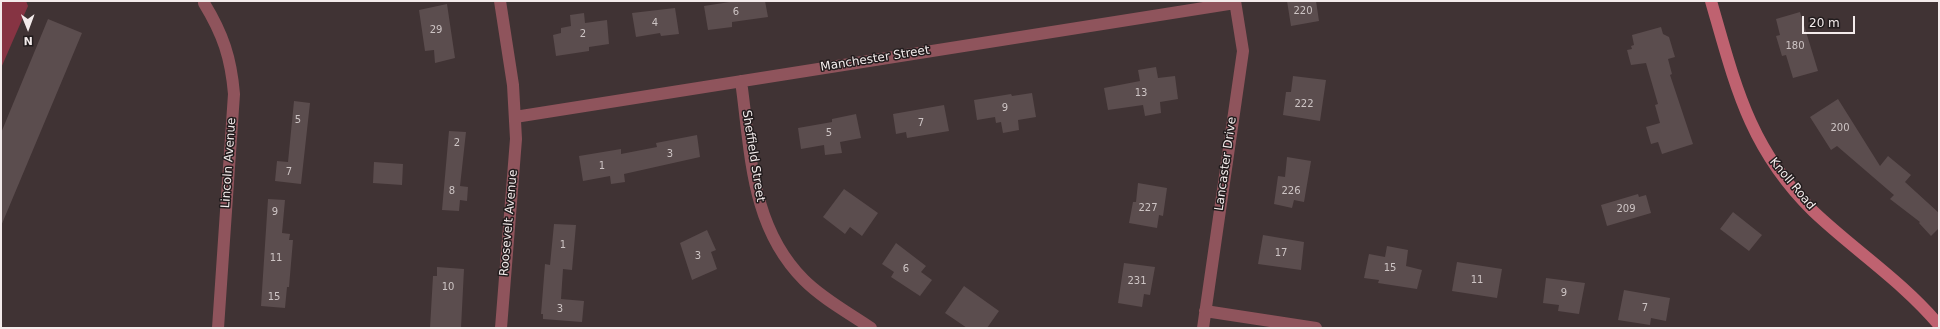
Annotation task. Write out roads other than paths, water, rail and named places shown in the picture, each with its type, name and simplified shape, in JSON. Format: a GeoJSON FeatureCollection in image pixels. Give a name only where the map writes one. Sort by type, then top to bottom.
{"type":"FeatureCollection","features":[{"type":"Feature","properties":{"kind":"street","name":"Roosevelt Avenue"},"geometry":{"type":"LineString","coordinates":[[500,1],[514,85],[516,139],[501,328]]}},
{"type":"Feature","properties":{"kind":"street","name":"Knoll Road"},"geometry":{"type":"LineString","coordinates":[[1711,1],[1737,90],[1750,123],[1768,155],[1788,182],[1814,211],[1897,282],[1939,325]]}},
{"type":"Feature","properties":{"kind":"street","name":"Manchester Street"},"geometry":{"type":"LineString","coordinates":[[515,117],[1235,2]]}},
{"type":"Feature","properties":{"kind":"street","name":"Lancaster Drive"},"geometry":{"type":"LineString","coordinates":[[1203,328],[1243,51],[1235,2]]}},
{"type":"Feature","properties":{"kind":"street","name":"Lincoln Avenue"},"geometry":{"type":"LineString","coordinates":[[204,4],[217,24],[226,47],[232,70],[234,94],[218,328]]}},
{"type":"Feature","properties":{"kind":"street","name":"Sheffield Street"},"geometry":{"type":"LineString","coordinates":[[741,81],[758,198],[764,220],[775,242],[788,262],[804,280],[871,328]]}},
{"type":"Feature","properties":{"kind":"street"},"geometry":{"type":"LineString","coordinates":[[1205,311],[1316,328]]}}]}
